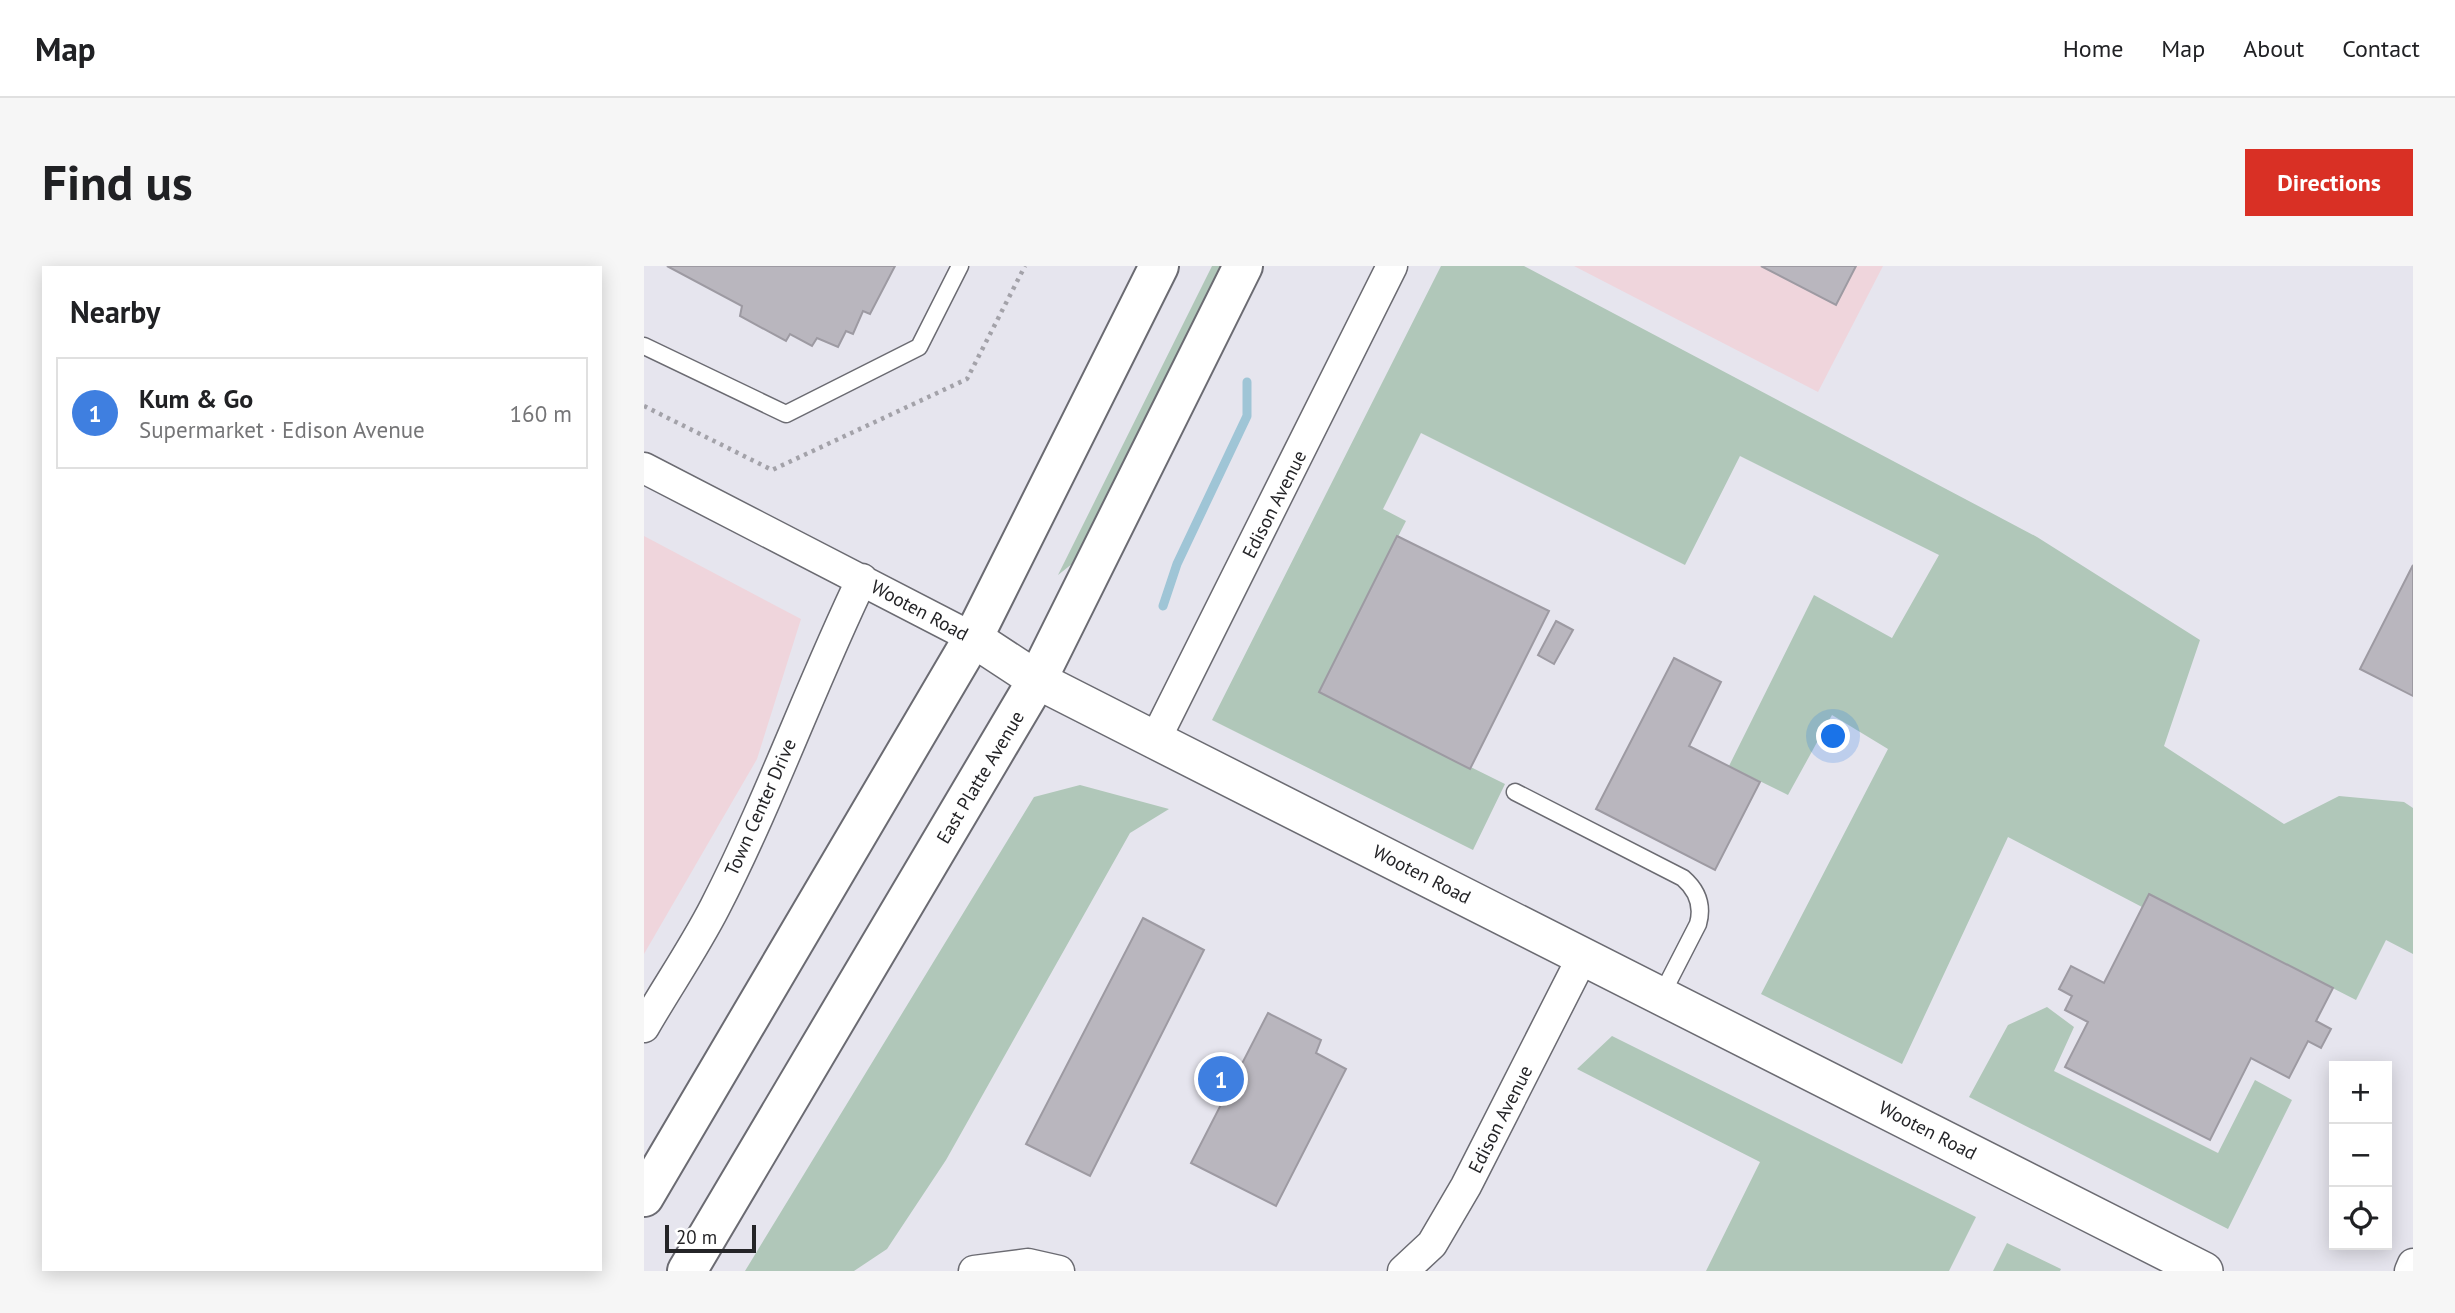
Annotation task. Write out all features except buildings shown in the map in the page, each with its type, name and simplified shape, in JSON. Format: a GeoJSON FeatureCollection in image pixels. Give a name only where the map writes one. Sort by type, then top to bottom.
{"type":"FeatureCollection","features":[{"type":"Feature","properties":{"kind":"highway"},"geometry":{"type":"LineString","coordinates":[[644,1197],[973,638],[1159,266]]}},
{"type":"Feature","properties":{"kind":"highway","name":"East Platte Avenue"},"geometry":{"type":"LineString","coordinates":[[687,1271],[1037,680],[1243,266]]}},
{"type":"Feature","properties":{"kind":"street","name":"Edison Avenue"},"geometry":{"type":"LineString","coordinates":[[1155,740],[1392,266]]}},
{"type":"Feature","properties":{"kind":"street","name":"Wooten Road"},"geometry":{"type":"LineString","coordinates":[[644,468],[973,638],[1037,680],[2204,1271]]}},
{"type":"Feature","properties":{"kind":"street","name":"Town Center Drive"},"geometry":{"type":"LineString","coordinates":[[644,1027],[714,908],[763,805],[832,642],[862,579]]}},
{"type":"Feature","properties":{"kind":"street","name":"Edison Avenue"},"geometry":{"type":"LineString","coordinates":[[1403,1271],[1432,1244],[1466,1186],[1583,956]]}},
{"type":"Feature","properties":{"kind":"street"},"geometry":{"type":"LineString","coordinates":[[974,1271],[1028,1264],[1059,1271]]}},
{"type":"Feature","properties":{"kind":"street"},"geometry":{"type":"LineString","coordinates":[[2410,1271],[2413,1264]]}},
{"type":"Feature","properties":{"kind":"lane"},"geometry":{"type":"LineString","coordinates":[[644,345],[786,414],[919,347],[960,266]]}},
{"type":"Feature","properties":{"kind":"lane"},"geometry":{"type":"LineString","coordinates":[[1515,792],[1683,878],[1691,886],[1699,899],[1701,913],[1661,996]]}},
{"type":"Feature","properties":{"kind":"path"},"geometry":{"type":"LineString","coordinates":[[644,406],[772,470],[967,379],[1026,266]]}},
{"type":"Feature","properties":{"kind":"shaded area"},"geometry":{"type":"Polygon","coordinates":[[[1574,266],[1883,266],[1818,392],[1574,266]]]}},
{"type":"Feature","properties":{"kind":"shaded area"},"geometry":{"type":"Polygon","coordinates":[[[644,536],[801,619],[757,759],[644,954],[644,536]]]}},
{"type":"Feature","properties":{"kind":"green space"},"geometry":{"type":"Polygon","coordinates":[[[1212,266],[1225,266],[1077,560],[1058,575],[1212,266]]]}},
{"type":"Feature","properties":{"kind":"green space"},"geometry":{"type":"Polygon","coordinates":[[[1441,266],[1524,266],[2037,537],[2200,640],[2164,746],[2284,824],[2339,796],[2404,802],[2413,808],[2413,954],[2386,940],[2356,1000],[2149,894],[2142,907],[2008,837],[1902,1064],[1761,994],[1888,749],[1832,715],[1788,795],[1729,766],[1814,595],[1892,638],[1939,555],[1740,456],[1685,565],[1421,433],[1383,509],[1406,521],[1319,692],[1505,784],[1473,850],[1212,720],[1441,266]]]}},
{"type":"Feature","properties":{"kind":"green space"},"geometry":{"type":"Polygon","coordinates":[[[1080,785],[1169,809],[1130,833],[946,1160],[887,1249],[854,1271],[745,1271],[1034,797],[1080,785]]]}},
{"type":"Feature","properties":{"kind":"green space"},"geometry":{"type":"Polygon","coordinates":[[[2047,1007],[2074,1027],[2054,1071],[2218,1153],[2255,1080],[2292,1100],[2228,1229],[1969,1097],[2008,1025],[2047,1007]]]}},
{"type":"Feature","properties":{"kind":"green space"},"geometry":{"type":"Polygon","coordinates":[[[1612,1036],[1976,1217],[1949,1271],[1706,1271],[1760,1162],[1577,1069],[1612,1036]]]}},
{"type":"Feature","properties":{"kind":"green space"},"geometry":{"type":"Polygon","coordinates":[[[2007,1243],[2061,1269],[2060,1271],[1993,1271],[2007,1243]]]}},
{"type":"Feature","properties":{"kind":"waterway"},"geometry":{"type":"LineString","coordinates":[[1163,606],[1177,564],[1247,416],[1247,382]]}},
{"type":"Feature","properties":{"kind":"place","name":"Kum & Go"},"geometry":{"type":"Point","coordinates":[1221,1079]}}]}
